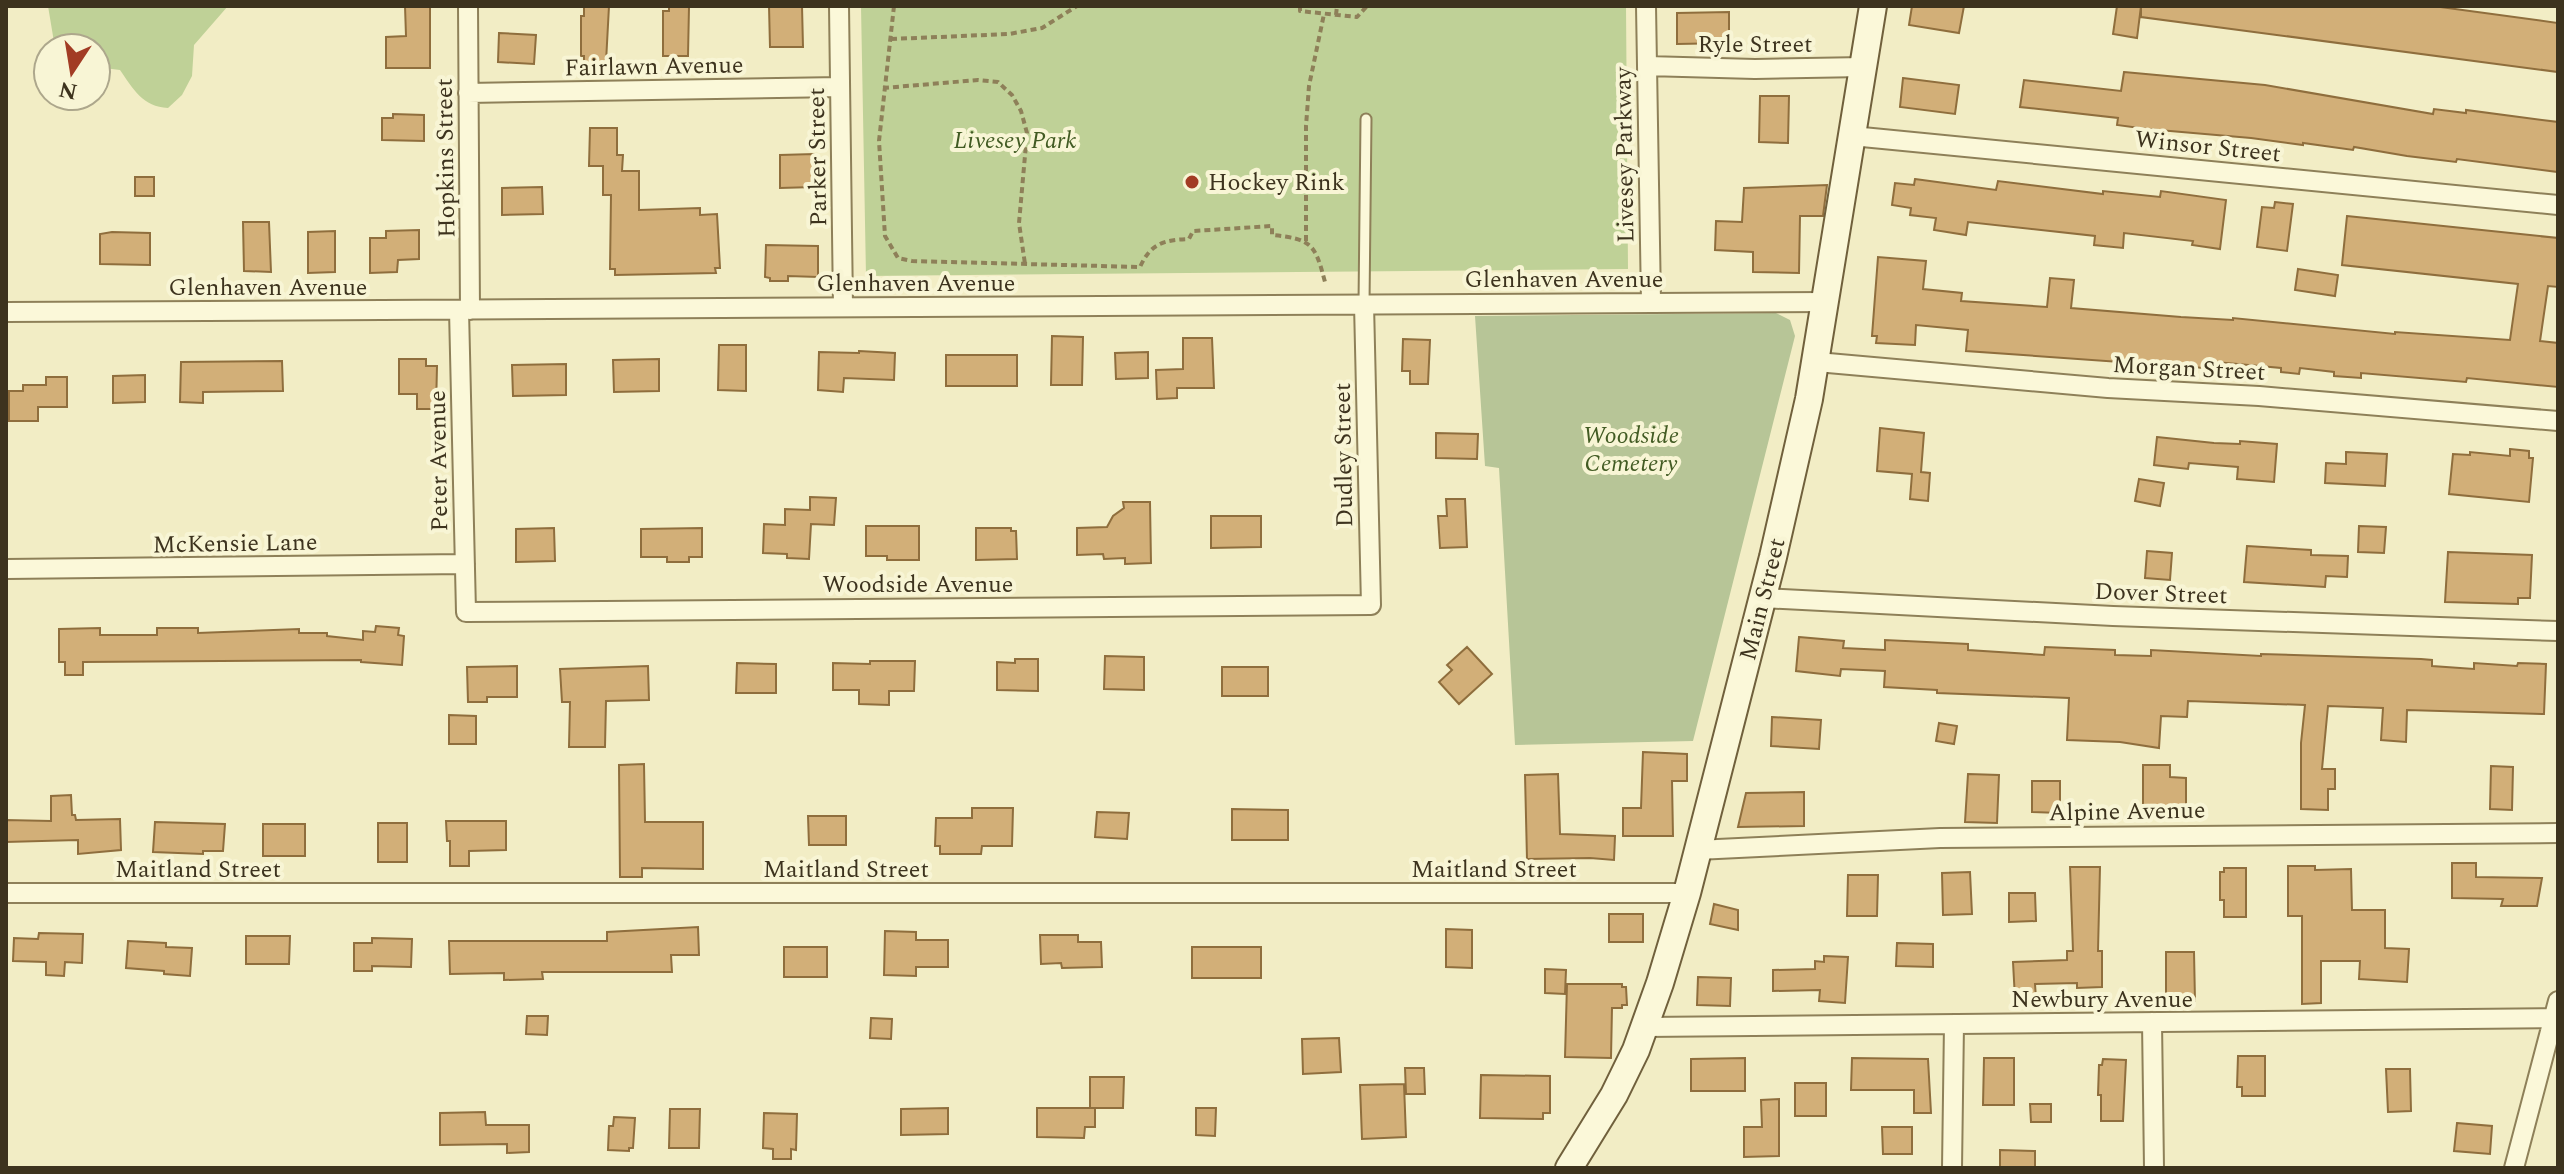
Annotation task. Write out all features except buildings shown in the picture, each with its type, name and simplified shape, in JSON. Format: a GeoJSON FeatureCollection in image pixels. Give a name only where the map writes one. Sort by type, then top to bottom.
{"type":"FeatureCollection","features":[{"type":"Feature","properties":{"kind":"main road","name":"Main Street"},"geometry":{"type":"LineString","coordinates":[[1569,1168],[1614,1095],[1645,1027],[1687,893],[1763,598],[1817,362],[1873,6]]}},
{"type":"Feature","properties":{"kind":"street","name":"Hopkins Street"},"geometry":{"type":"LineString","coordinates":[[465,310],[468,6]]}},
{"type":"Feature","properties":{"kind":"street","name":"Parker Street"},"geometry":{"type":"LineString","coordinates":[[839,6],[843,307]]}},
{"type":"Feature","properties":{"kind":"street","name":"Livesey Parkway"},"geometry":{"type":"LineString","coordinates":[[1646,6],[1651,302]]}},
{"type":"Feature","properties":{"kind":"street","name":"Ryle Street"},"geometry":{"type":"LineString","coordinates":[[1647,66],[1755,69],[1864,67]]}},
{"type":"Feature","properties":{"kind":"street","name":"Fairlawn Avenue"},"geometry":{"type":"LineString","coordinates":[[468,93],[840,87]]}},
{"type":"Feature","properties":{"kind":"street","name":"Winsor Street"},"geometry":{"type":"LineString","coordinates":[[1852,136],[2558,205]]}},
{"type":"Feature","properties":{"kind":"street","name":"Glenhaven Avenue"},"geometry":{"type":"LineString","coordinates":[[6,312],[1827,302]]}},
{"type":"Feature","properties":{"kind":"street","name":"Dudley Street"},"geometry":{"type":"LineString","coordinates":[[1355,304],[1371,605]]}},
{"type":"Feature","properties":{"kind":"street","name":"Peter Avenue"},"geometry":{"type":"LineString","coordinates":[[465,310],[466,612]]}},
{"type":"Feature","properties":{"kind":"street","name":"Morgan Street"},"geometry":{"type":"LineString","coordinates":[[1817,362],[2108,388],[2259,396],[2558,421]]}},
{"type":"Feature","properties":{"kind":"street","name":"McKensie Lane"},"geometry":{"type":"LineString","coordinates":[[6,569],[465,564]]}},
{"type":"Feature","properties":{"kind":"street","name":"Dover Street"},"geometry":{"type":"LineString","coordinates":[[1763,598],[2098,615],[2558,631]]}},
{"type":"Feature","properties":{"kind":"street","name":"Woodside Avenue"},"geometry":{"type":"LineString","coordinates":[[466,612],[1371,605]]}},
{"type":"Feature","properties":{"kind":"street","name":"Alpine Avenue"},"geometry":{"type":"LineString","coordinates":[[1697,850],[1955,838],[2558,833]]}},
{"type":"Feature","properties":{"kind":"street","name":"Maitland Street"},"geometry":{"type":"LineString","coordinates":[[6,893],[1687,893]]}},
{"type":"Feature","properties":{"kind":"street","name":"Newbury Avenue"},"geometry":{"type":"LineString","coordinates":[[1645,1027],[2152,1022],[2557,1013]]}},
{"type":"Feature","properties":{"kind":"street"},"geometry":{"type":"LineString","coordinates":[[2514,1168],[2557,1013]]}},
{"type":"Feature","properties":{"kind":"street"},"geometry":{"type":"LineString","coordinates":[[2152,1022],[2154,1168]]}},
{"type":"Feature","properties":{"kind":"street"},"geometry":{"type":"LineString","coordinates":[[1952,1168],[1954,1024]]}},
{"type":"Feature","properties":{"kind":"lane"},"geometry":{"type":"LineString","coordinates":[[1355,304],[1366,119]]}},
{"type":"Feature","properties":{"kind":"path"},"geometry":{"type":"LineString","coordinates":[[894,6],[879,141],[885,236],[891,251],[898,258],[912,261],[1140,267],[1152,247],[1165,240],[1189,239],[1193,231],[1272,226],[1272,235],[1306,241],[1317,252],[1325,282],[1345,283],[1355,304]]}},
{"type":"Feature","properties":{"kind":"path"},"geometry":{"type":"LineString","coordinates":[[891,39],[1009,34],[1042,28],[1061,19],[1077,6]]}},
{"type":"Feature","properties":{"kind":"path"},"geometry":{"type":"LineString","coordinates":[[1300,6],[1300,11],[1357,17],[1367,6]]}},
{"type":"Feature","properties":{"kind":"path"},"geometry":{"type":"LineString","coordinates":[[1336,15],[1337,6]]}},
{"type":"Feature","properties":{"kind":"path"},"geometry":{"type":"LineString","coordinates":[[1306,241],[1309,86],[1324,14]]}},
{"type":"Feature","properties":{"kind":"path"},"geometry":{"type":"LineString","coordinates":[[883,88],[978,80],[998,82],[1012,95],[1021,111],[1027,133],[1019,223],[1025,264]]}},
{"type":"Feature","properties":{"kind":"green space"},"geometry":{"type":"Polygon","coordinates":[[[48,6],[228,6],[194,45],[192,76],[182,95],[168,108],[145,101],[120,70],[112,69],[112,32],[52,32],[48,6]]]}},
{"type":"Feature","properties":{"kind":"green space","name":"Livesey Park"},"geometry":{"type":"Polygon","coordinates":[[[861,6],[1626,6],[1628,269],[866,276],[861,6]]]}},
{"type":"Feature","properties":{"kind":"green space","name":"Woodside Cemetery"},"geometry":{"type":"Polygon","coordinates":[[[1776,313],[1790,320],[1795,336],[1693,741],[1515,745],[1499,468],[1485,466],[1475,316],[1776,313]]]}},
{"type":"Feature","properties":{"kind":"place","name":"Hockey Rink"},"geometry":{"type":"Point","coordinates":[1192,182]}}]}
